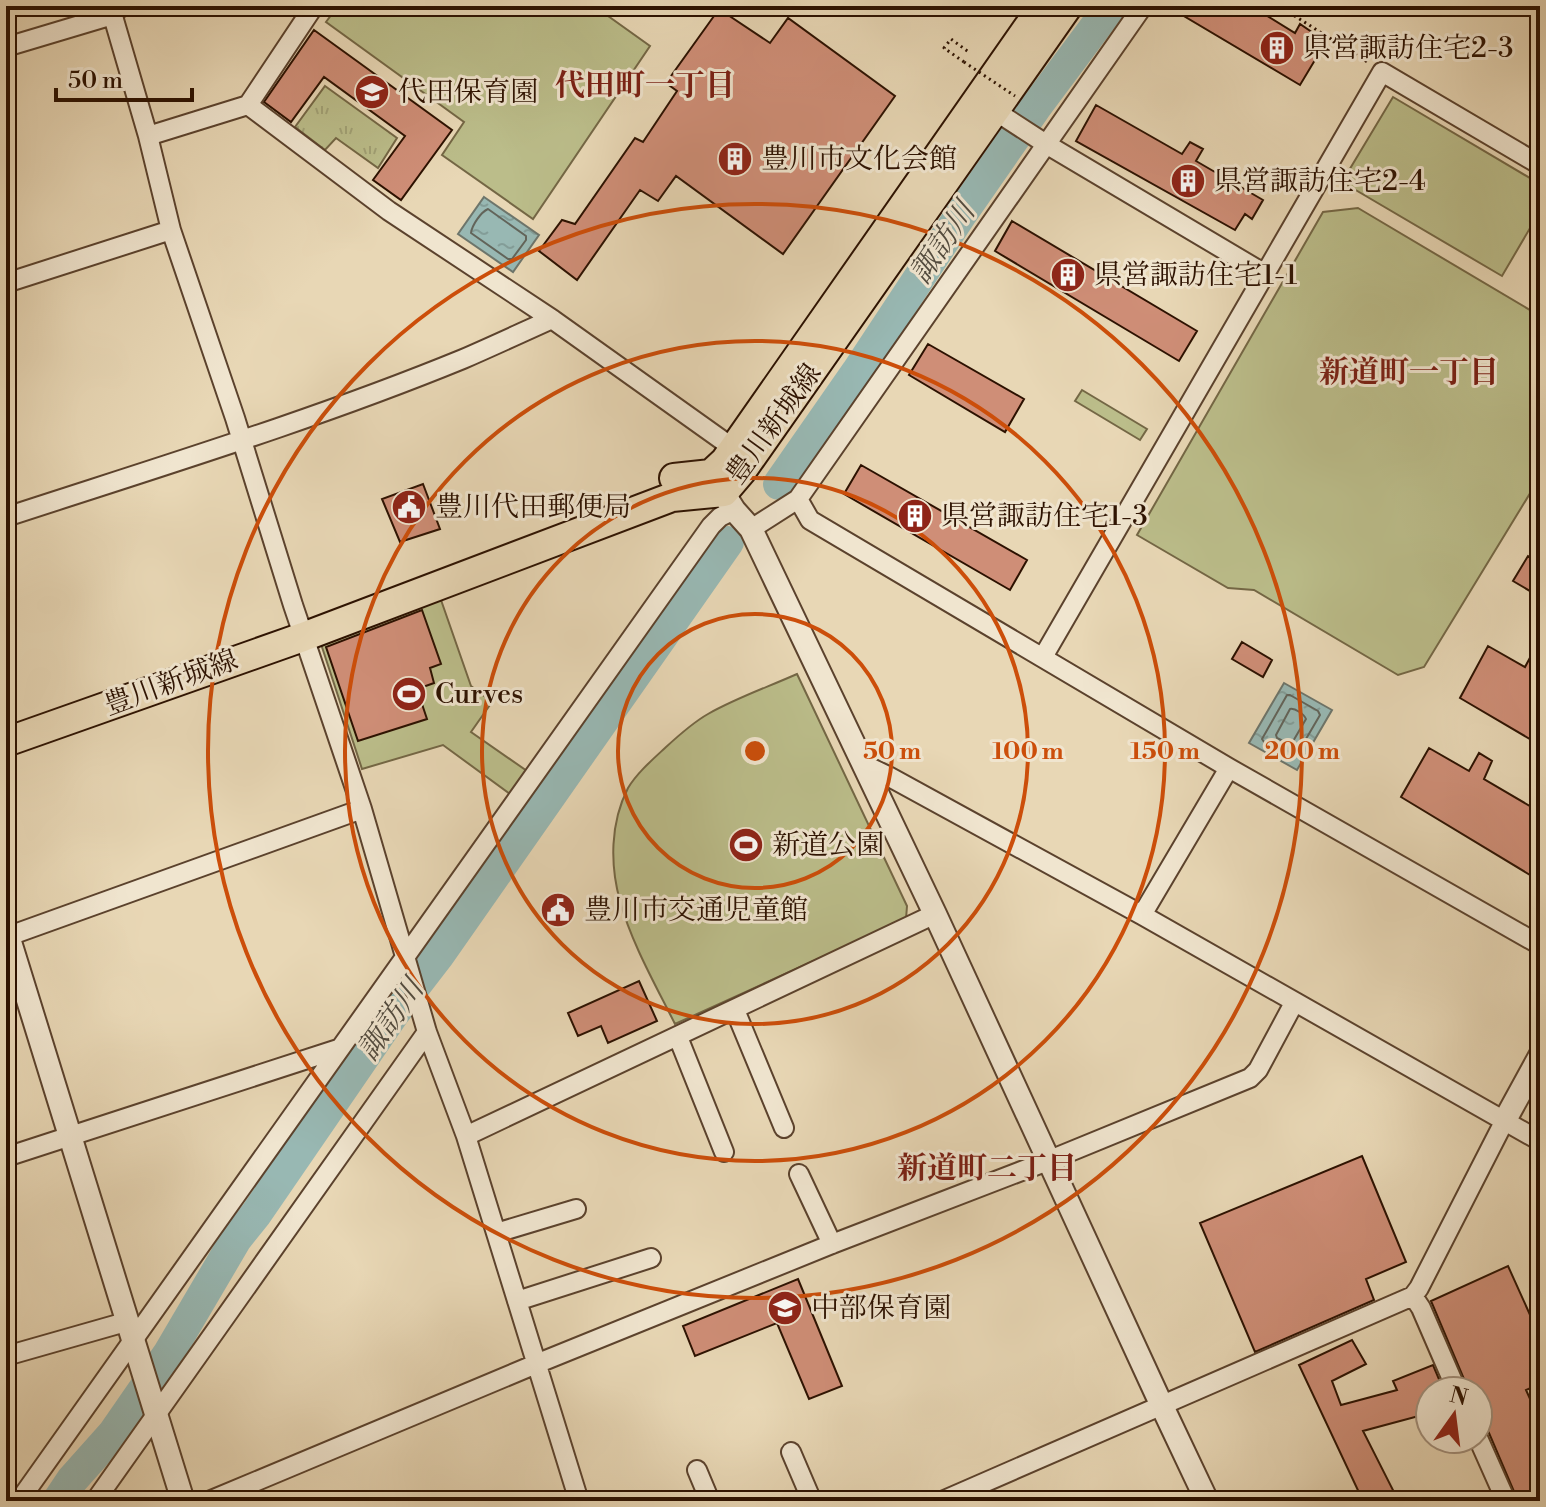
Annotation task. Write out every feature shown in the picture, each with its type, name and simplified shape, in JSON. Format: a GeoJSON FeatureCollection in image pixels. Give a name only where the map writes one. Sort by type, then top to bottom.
{"type":"FeatureCollection","features":[{"type":"Feature","properties":{"kind":"main road","name":"豊川新城線"},"geometry":{"type":"LineString","coordinates":[[723,492],[733,448],[998,107],[1043,6]]}},
{"type":"Feature","properties":{"kind":"main road","name":"豊川新城線"},"geometry":{"type":"LineString","coordinates":[[723,492],[750,460],[1068,6]]}},
{"type":"Feature","properties":{"kind":"main road","name":"豊川新城線"},"geometry":{"type":"LineString","coordinates":[[6,742],[301,629],[664,480],[723,492]]}},
{"type":"Feature","properties":{"kind":"main road","name":"豊川新城線"},"geometry":{"type":"LineString","coordinates":[[6,725],[301,629]]}},
{"type":"Feature","properties":{"kind":"street"},"geometry":{"type":"LineString","coordinates":[[148,136],[248,105],[314,6]]}},
{"type":"Feature","properties":{"kind":"street"},"geometry":{"type":"LineString","coordinates":[[751,529],[798,499],[1039,140],[1143,6]]}},
{"type":"Feature","properties":{"kind":"street"},"geometry":{"type":"LineString","coordinates":[[6,47],[115,9],[171,230],[362,809],[426,1026],[466,1136],[579,1501]]}},
{"type":"Feature","properties":{"kind":"street"},"geometry":{"type":"LineString","coordinates":[[1043,657],[1382,72],[1540,165]]}},
{"type":"Feature","properties":{"kind":"street"},"geometry":{"type":"LineString","coordinates":[[248,105],[389,211],[552,319],[733,448]]}},
{"type":"Feature","properties":{"kind":"street"},"geometry":{"type":"LineString","coordinates":[[998,107],[1039,140],[1265,274]]}},
{"type":"Feature","properties":{"kind":"street"},"geometry":{"type":"LineString","coordinates":[[6,283],[171,230]]}},
{"type":"Feature","properties":{"kind":"street"},"geometry":{"type":"LineString","coordinates":[[6,517],[242,441],[365,397],[465,358],[552,319]]}},
{"type":"Feature","properties":{"kind":"street"},"geometry":{"type":"LineString","coordinates":[[723,492],[751,529],[865,765],[1207,1501]]}},
{"type":"Feature","properties":{"kind":"street"},"geometry":{"type":"LineString","coordinates":[[19,1501],[338,1049],[409,965],[720,517],[723,492]]}},
{"type":"Feature","properties":{"kind":"street"},"geometry":{"type":"LineString","coordinates":[[798,499],[810,520],[1229,768],[1540,945]]}},
{"type":"Feature","properties":{"kind":"street"},"geometry":{"type":"LineString","coordinates":[[865,765],[1142,915],[1540,1141]]}},
{"type":"Feature","properties":{"kind":"street"},"geometry":{"type":"LineString","coordinates":[[1142,915],[1229,768]]}},
{"type":"Feature","properties":{"kind":"street"},"geometry":{"type":"LineString","coordinates":[[183,1501],[7,934],[362,809]]}},
{"type":"Feature","properties":{"kind":"street"},"geometry":{"type":"LineString","coordinates":[[466,1136],[935,914]]}},
{"type":"Feature","properties":{"kind":"street"},"geometry":{"type":"LineString","coordinates":[[209,1501],[536,1364],[1250,1078],[1258,1070],[1294,1003]]}},
{"type":"Feature","properties":{"kind":"street"},"geometry":{"type":"LineString","coordinates":[[735,1010],[784,1128]]}},
{"type":"Feature","properties":{"kind":"street"},"geometry":{"type":"LineString","coordinates":[[95,1501],[154,1406],[426,1026]]}},
{"type":"Feature","properties":{"kind":"street"},"geometry":{"type":"LineString","coordinates":[[678,1037],[724,1152]]}},
{"type":"Feature","properties":{"kind":"street"},"geometry":{"type":"LineString","coordinates":[[6,1157],[338,1049]]}},
{"type":"Feature","properties":{"kind":"street"},"geometry":{"type":"LineString","coordinates":[[942,1501],[1413,1296],[1540,1056]]}},
{"type":"Feature","properties":{"kind":"street"},"geometry":{"type":"LineString","coordinates":[[799,1174],[832,1244]]}},
{"type":"Feature","properties":{"kind":"street"},"geometry":{"type":"LineString","coordinates":[[496,1233],[576,1209]]}},
{"type":"Feature","properties":{"kind":"street"},"geometry":{"type":"LineString","coordinates":[[517,1301],[651,1258]]}},
{"type":"Feature","properties":{"kind":"street"},"geometry":{"type":"LineString","coordinates":[[1413,1296],[1450,1375]]}},
{"type":"Feature","properties":{"kind":"street"},"geometry":{"type":"LineString","coordinates":[[6,1356],[133,1338]]}},
{"type":"Feature","properties":{"kind":"street"},"geometry":{"type":"LineString","coordinates":[[791,1452],[812,1501]]}},
{"type":"Feature","properties":{"kind":"street"},"geometry":{"type":"LineString","coordinates":[[1486,1455],[1506,1501]]}},
{"type":"Feature","properties":{"kind":"street"},"geometry":{"type":"LineString","coordinates":[[697,1470],[710,1501]]}},
{"type":"Feature","properties":{"kind":"path"},"geometry":{"type":"LineString","coordinates":[[1279,6],[1382,72]]}},
{"type":"Feature","properties":{"kind":"path"},"geometry":{"type":"LineString","coordinates":[[970,53],[951,39],[944,48],[964,62],[998,107]]}},
{"type":"Feature","properties":{"kind":"green space"},"geometry":{"type":"Polygon","coordinates":[[[338,6],[594,6],[650,46],[533,219],[442,155],[464,122],[326,22],[338,6]]]}},
{"type":"Feature","properties":{"kind":"green space"},"geometry":{"type":"Polygon","coordinates":[[[325,86],[397,138],[378,168],[336,138],[325,150],[295,127],[325,86]]]}},
{"type":"Feature","properties":{"kind":"green space"},"geometry":{"type":"Polygon","coordinates":[[[1393,97],[1540,184],[1540,211],[1502,276],[1342,182],[1393,97]]]}},
{"type":"Feature","properties":{"kind":"green space"},"geometry":{"type":"Polygon","coordinates":[[[1358,208],[1540,316],[1540,477],[1424,667],[1398,675],[1254,590],[1228,588],[1137,535],[1323,212],[1358,208]]]}},
{"type":"Feature","properties":{"kind":"green space"},"geometry":{"type":"Polygon","coordinates":[[[1082,390],[1147,429],[1140,440],[1075,401],[1082,390]]]}},
{"type":"Feature","properties":{"kind":"green space","name":"Curves"},"geometry":{"type":"Polygon","coordinates":[[[441,600],[471,686],[492,702],[471,732],[527,771],[510,794],[443,745],[362,769],[320,641],[441,600]]]}},
{"type":"Feature","properties":{"kind":"green space","name":"新道公園"},"geometry":{"type":"Polygon","coordinates":[[[797,674],[907,906],[906,919],[675,1024],[637,948],[620,901],[613,859],[615,830],[622,801],[640,772],[696,721],[797,674]]]}},
{"type":"Feature","properties":{"kind":"water"},"geometry":{"type":"Polygon","coordinates":[[[484,197],[539,235],[513,272],[458,234],[484,197]]]}},
{"type":"Feature","properties":{"kind":"water"},"geometry":{"type":"Polygon","coordinates":[[[1284,683],[1332,710],[1297,770],[1249,743],[1284,683]]]}},
{"type":"Feature","properties":{"kind":"building","name":"県営諏訪住宅2-3"},"geometry":{"type":"Polygon","coordinates":[[[1167,6],[1251,6],[1295,33],[1300,24],[1319,37],[1315,45],[1321,50],[1300,85],[1167,6]]]}},
{"type":"Feature","properties":{"kind":"building","name":"豊川市文化会館"},"geometry":{"type":"Polygon","coordinates":[[[719,9],[770,43],[788,18],[895,96],[783,254],[676,176],[658,201],[640,190],[577,280],[539,251],[562,220],[575,224],[635,138],[643,142],[677,91],[666,83],[719,9]]]}},
{"type":"Feature","properties":{"kind":"building"},"geometry":{"type":"Polygon","coordinates":[[[314,30],[452,130],[401,200],[373,180],[405,136],[324,77],[291,122],[264,102],[314,30]]]}},
{"type":"Feature","properties":{"kind":"building","name":"県営諏訪住宅2-4"},"geometry":{"type":"Polygon","coordinates":[[[1096,105],[1182,154],[1190,142],[1203,149],[1196,161],[1263,200],[1252,219],[1245,214],[1235,230],[1076,141],[1096,105]]]}},
{"type":"Feature","properties":{"kind":"building","name":"県営諏訪住宅1-1"},"geometry":{"type":"Polygon","coordinates":[[[1012,221],[1197,331],[1179,361],[995,251],[1012,221]]]}},
{"type":"Feature","properties":{"kind":"building"},"geometry":{"type":"Polygon","coordinates":[[[928,344],[1024,399],[1005,432],[909,375],[928,344]]]}},
{"type":"Feature","properties":{"kind":"building","name":"県営諏訪住宅1-3"},"geometry":{"type":"Polygon","coordinates":[[[861,465],[1027,560],[1010,590],[844,494],[861,465]]]}},
{"type":"Feature","properties":{"kind":"building"},"geometry":{"type":"Polygon","coordinates":[[[423,484],[440,529],[400,542],[382,499],[423,484]]]}},
{"type":"Feature","properties":{"kind":"building"},"geometry":{"type":"Polygon","coordinates":[[[1528,556],[1540,563],[1540,597],[1513,581],[1528,556]]]}},
{"type":"Feature","properties":{"kind":"building"},"geometry":{"type":"Polygon","coordinates":[[[422,610],[441,664],[430,668],[434,683],[417,689],[427,719],[358,741],[326,647],[422,610]]]}},
{"type":"Feature","properties":{"kind":"building"},"geometry":{"type":"Polygon","coordinates":[[[1540,639],[1540,745],[1460,698],[1488,646],[1525,667],[1540,639]]]}},
{"type":"Feature","properties":{"kind":"building"},"geometry":{"type":"Polygon","coordinates":[[[1242,642],[1272,660],[1263,677],[1232,659],[1242,642]]]}},
{"type":"Feature","properties":{"kind":"building"},"geometry":{"type":"Polygon","coordinates":[[[1429,748],[1469,771],[1479,753],[1492,761],[1484,779],[1540,812],[1540,881],[1401,797],[1429,748]]]}},
{"type":"Feature","properties":{"kind":"building"},"geometry":{"type":"Polygon","coordinates":[[[639,981],[657,1021],[608,1043],[601,1026],[578,1036],[568,1013],[639,981]]]}},
{"type":"Feature","properties":{"kind":"building"},"geometry":{"type":"Polygon","coordinates":[[[1362,1156],[1406,1262],[1366,1279],[1374,1300],[1255,1352],[1200,1223],[1362,1156]]]}},
{"type":"Feature","properties":{"kind":"building"},"geometry":{"type":"Polygon","coordinates":[[[1508,1266],[1540,1337],[1540,1384],[1526,1390],[1540,1421],[1540,1501],[1518,1501],[1494,1445],[1494,1375],[1462,1375],[1431,1301],[1508,1266]]]}},
{"type":"Feature","properties":{"kind":"building"},"geometry":{"type":"Polygon","coordinates":[[[798,1279],[842,1386],[809,1399],[777,1323],[695,1356],[683,1326],[798,1279]]]}},
{"type":"Feature","properties":{"kind":"building"},"geometry":{"type":"Polygon","coordinates":[[[1352,1340],[1366,1364],[1332,1381],[1341,1405],[1397,1390],[1393,1381],[1433,1365],[1437,1375],[1414,1375],[1414,1417],[1363,1431],[1396,1496],[1387,1501],[1363,1501],[1299,1365],[1352,1340]]]}},
{"type":"Feature","properties":{"kind":"waterway","name":"諏訪川"},"geometry":{"type":"LineString","coordinates":[[779,484],[962,213],[1111,6]]}},
{"type":"Feature","properties":{"kind":"waterway","name":"諏訪川"},"geometry":{"type":"LineString","coordinates":[[58,1501],[72,1480],[113,1434],[169,1353],[236,1239],[728,542]]}},
{"type":"Feature","properties":{"kind":"place","name":"県営諏訪住宅2-3"},"geometry":{"type":"Point","coordinates":[1277,48]}},
{"type":"Feature","properties":{"kind":"place","name":"代田保育園"},"geometry":{"type":"Point","coordinates":[372,92]}},
{"type":"Feature","properties":{"kind":"place","name":"豊川市文化会館"},"geometry":{"type":"Point","coordinates":[735,159]}},
{"type":"Feature","properties":{"kind":"place","name":"県営諏訪住宅2-4"},"geometry":{"type":"Point","coordinates":[1188,181]}},
{"type":"Feature","properties":{"kind":"place","name":"県営諏訪住宅1-1"},"geometry":{"type":"Point","coordinates":[1068,275]}},
{"type":"Feature","properties":{"kind":"place","name":"豊川代田郵便局"},"geometry":{"type":"Point","coordinates":[409,507]}},
{"type":"Feature","properties":{"kind":"place","name":"県営諏訪住宅1-3"},"geometry":{"type":"Point","coordinates":[915,516]}},
{"type":"Feature","properties":{"kind":"place","name":"Curves"},"geometry":{"type":"Point","coordinates":[409,694]}},
{"type":"Feature","properties":{"kind":"place","name":"新道公園"},"geometry":{"type":"Point","coordinates":[746,845]}},
{"type":"Feature","properties":{"kind":"place","name":"豊川市交通児童館"},"geometry":{"type":"Point","coordinates":[558,910]}},
{"type":"Feature","properties":{"kind":"place","name":"中部保育園"},"geometry":{"type":"Point","coordinates":[785,1308]}},
{"type":"Feature","properties":{"kind":"district","name":"代田町一丁目"},"geometry":{"type":"Point","coordinates":[645,86]}},
{"type":"Feature","properties":{"kind":"district","name":"新道町一丁目"},"geometry":{"type":"Point","coordinates":[1409,373]}},
{"type":"Feature","properties":{"kind":"district","name":"新道町二丁目"},"geometry":{"type":"Point","coordinates":[987,1169]}}]}
